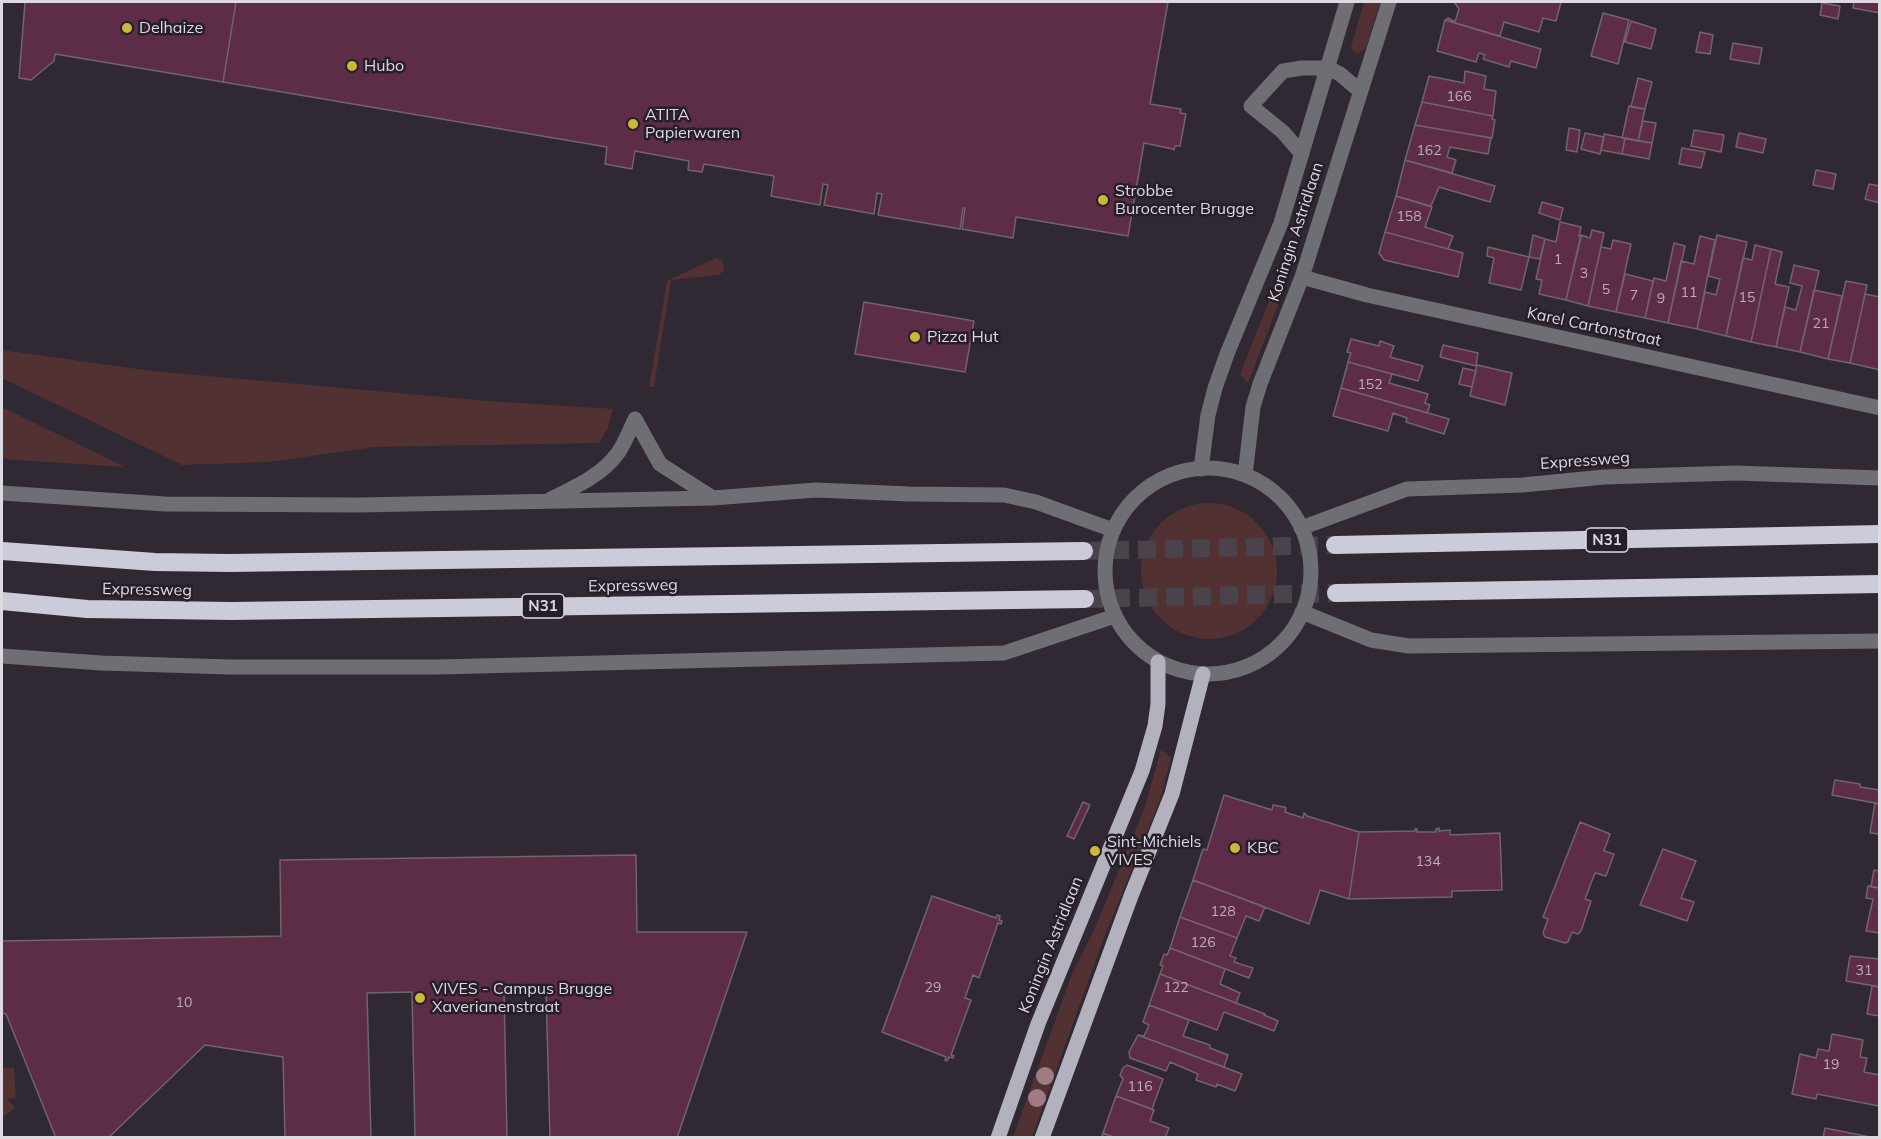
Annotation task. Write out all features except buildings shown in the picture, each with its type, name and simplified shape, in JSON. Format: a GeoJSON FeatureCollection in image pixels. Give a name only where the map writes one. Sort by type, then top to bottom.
{"type":"FeatureCollection","features":[{"type":"Feature","properties":{"kind":"highway","name":"N31"},"geometry":{"type":"LineString","coordinates":[[1335,545],[1880,534]]}},
{"type":"Feature","properties":{"kind":"highway","name":"Expressweg"},"geometry":{"type":"LineString","coordinates":[[2,551],[155,562],[229,563],[1084,551]]}},
{"type":"Feature","properties":{"kind":"highway"},"geometry":{"type":"LineString","coordinates":[[1336,593],[1880,584]]}},
{"type":"Feature","properties":{"kind":"highway","name":"Expressweg"},"geometry":{"type":"LineString","coordinates":[[2,601],[87,609],[232,611],[1085,599]]}},
{"type":"Feature","properties":{"kind":"main road","name":"Koningin Astridlaan"},"geometry":{"type":"LineString","coordinates":[[998,1137],[1038,1024],[1142,771],[1155,726],[1158,704],[1158,662]]}},
{"type":"Feature","properties":{"kind":"main road"},"geometry":{"type":"LineString","coordinates":[[1042,1137],[1131,896],[1172,794],[1203,674]]}},
{"type":"Feature","properties":{"kind":"street","name":"Koningin Astridlaan"},"geometry":{"type":"LineString","coordinates":[[1201,469],[1208,415],[1215,388],[1281,223],[1347,2]]}},
{"type":"Feature","properties":{"kind":"street","name":"Koningin Astridlaan"},"geometry":{"type":"LineString","coordinates":[[1245,475],[1253,407],[1260,384],[1302,277],[1389,2]]}},
{"type":"Feature","properties":{"kind":"street"},"geometry":{"type":"LineString","coordinates":[[1302,154],[1283,132],[1251,106],[1283,71],[1328,68],[1340,74],[1360,91]]}},
{"type":"Feature","properties":{"kind":"street","name":"Karel Cartonstraat"},"geometry":{"type":"LineString","coordinates":[[1302,277],[1367,295],[1880,408]]}},
{"type":"Feature","properties":{"kind":"street"},"geometry":{"type":"LineString","coordinates":[[548,501],[586,481],[609,464],[619,452],[635,419],[660,464],[713,498]]}},
{"type":"Feature","properties":{"kind":"street"},"geometry":{"type":"LineString","coordinates":[[1201,469],[1224,469],[1245,475],[1266,486],[1278,496],[1289,508],[1301,528],[1311,567],[1310,585],[1302,612],[1284,641],[1260,660],[1233,671],[1203,674],[1175,669],[1158,662],[1132,641],[1115,616],[1108,596],[1105,582],[1107,549],[1113,530],[1122,514],[1144,490],[1174,473],[1201,469]]}},
{"type":"Feature","properties":{"kind":"street","name":"Expressweg"},"geometry":{"type":"LineString","coordinates":[[1301,528],[1407,489],[1523,485],[1605,477],[1736,473],[1880,478]]}},
{"type":"Feature","properties":{"kind":"street"},"geometry":{"type":"LineString","coordinates":[[2,493],[165,504],[359,505],[713,498],[816,490],[1004,495],[1035,502],[1113,530]]}},
{"type":"Feature","properties":{"kind":"street"},"geometry":{"type":"LineString","coordinates":[[1302,612],[1371,640],[1409,646],[1880,641]]}},
{"type":"Feature","properties":{"kind":"street"},"geometry":{"type":"LineString","coordinates":[[2,656],[100,663],[230,667],[449,667],[1004,653],[1115,616]]}},
{"type":"Feature","properties":{"kind":"shaded area"},"geometry":{"type":"Polygon","coordinates":[[[1364,2],[1380,2],[1366,48],[1359,53],[1354,52],[1351,47],[1364,2]]]}},
{"type":"Feature","properties":{"kind":"shaded area"},"geometry":{"type":"Polygon","coordinates":[[[716,258],[722,261],[724,266],[719,275],[671,280],[654,387],[649,387],[667,281],[716,258]]]}},
{"type":"Feature","properties":{"kind":"shaded area"},"geometry":{"type":"Polygon","coordinates":[[[1283,266],[1291,268],[1288,279],[1248,383],[1240,374],[1283,266]]]}},
{"type":"Feature","properties":{"kind":"shaded area"},"geometry":{"type":"Polygon","coordinates":[[[2,350],[152,371],[488,401],[613,409],[608,428],[599,443],[374,447],[269,462],[182,465],[2,378],[2,350]]]}},
{"type":"Feature","properties":{"kind":"shaded area"},"geometry":{"type":"Polygon","coordinates":[[[2,407],[125,467],[2,459],[2,407]]]}},
{"type":"Feature","properties":{"kind":"shaded area"},"geometry":{"type":"Polygon","coordinates":[[[1209,503],[1235,508],[1247,514],[1257,523],[1266,533],[1272,545],[1277,571],[1272,597],[1266,609],[1257,619],[1247,628],[1235,634],[1209,639],[1183,634],[1171,628],[1161,619],[1152,609],[1146,597],[1141,571],[1146,545],[1152,533],[1161,523],[1171,514],[1183,508],[1209,503]]]}},
{"type":"Feature","properties":{"kind":"shaded area"},"geometry":{"type":"Polygon","coordinates":[[[1161,749],[1171,758],[1159,803],[1105,935],[1032,1137],[1013,1137],[1072,974],[1094,930],[1145,807],[1161,749]]]}},
{"type":"Feature","properties":{"kind":"shaded area"},"geometry":{"type":"Polygon","coordinates":[[[14,1067],[16,1098],[7,1099],[15,1108],[2,1118],[2,1068],[14,1067]]]}},
{"type":"Feature","properties":{"kind":"tunnel"},"geometry":{"type":"LineString","coordinates":[[1084,551],[1335,545]]}},
{"type":"Feature","properties":{"kind":"tunnel"},"geometry":{"type":"LineString","coordinates":[[1085,599],[1336,593]]}},
{"type":"Feature","properties":{"kind":"place","name":"Delhaize"},"geometry":{"type":"Point","coordinates":[127,28]}},
{"type":"Feature","properties":{"kind":"place","name":"Hubo"},"geometry":{"type":"Point","coordinates":[352,66]}},
{"type":"Feature","properties":{"kind":"place","name":"ATITA Papierwaren"},"geometry":{"type":"Point","coordinates":[633,124]}},
{"type":"Feature","properties":{"kind":"place","name":"Strobbe Burocenter Brugge"},"geometry":{"type":"Point","coordinates":[1103,200]}},
{"type":"Feature","properties":{"kind":"place","name":"Pizza Hut"},"geometry":{"type":"Point","coordinates":[915,337]}},
{"type":"Feature","properties":{"kind":"place","name":"KBC"},"geometry":{"type":"Point","coordinates":[1235,848]}},
{"type":"Feature","properties":{"kind":"place","name":"Sint-Michiels VIVES"},"geometry":{"type":"Point","coordinates":[1095,851]}},
{"type":"Feature","properties":{"kind":"place","name":"VIVES - Campus Brugge Xaverianenstraat"},"geometry":{"type":"Point","coordinates":[420,998]}}]}
